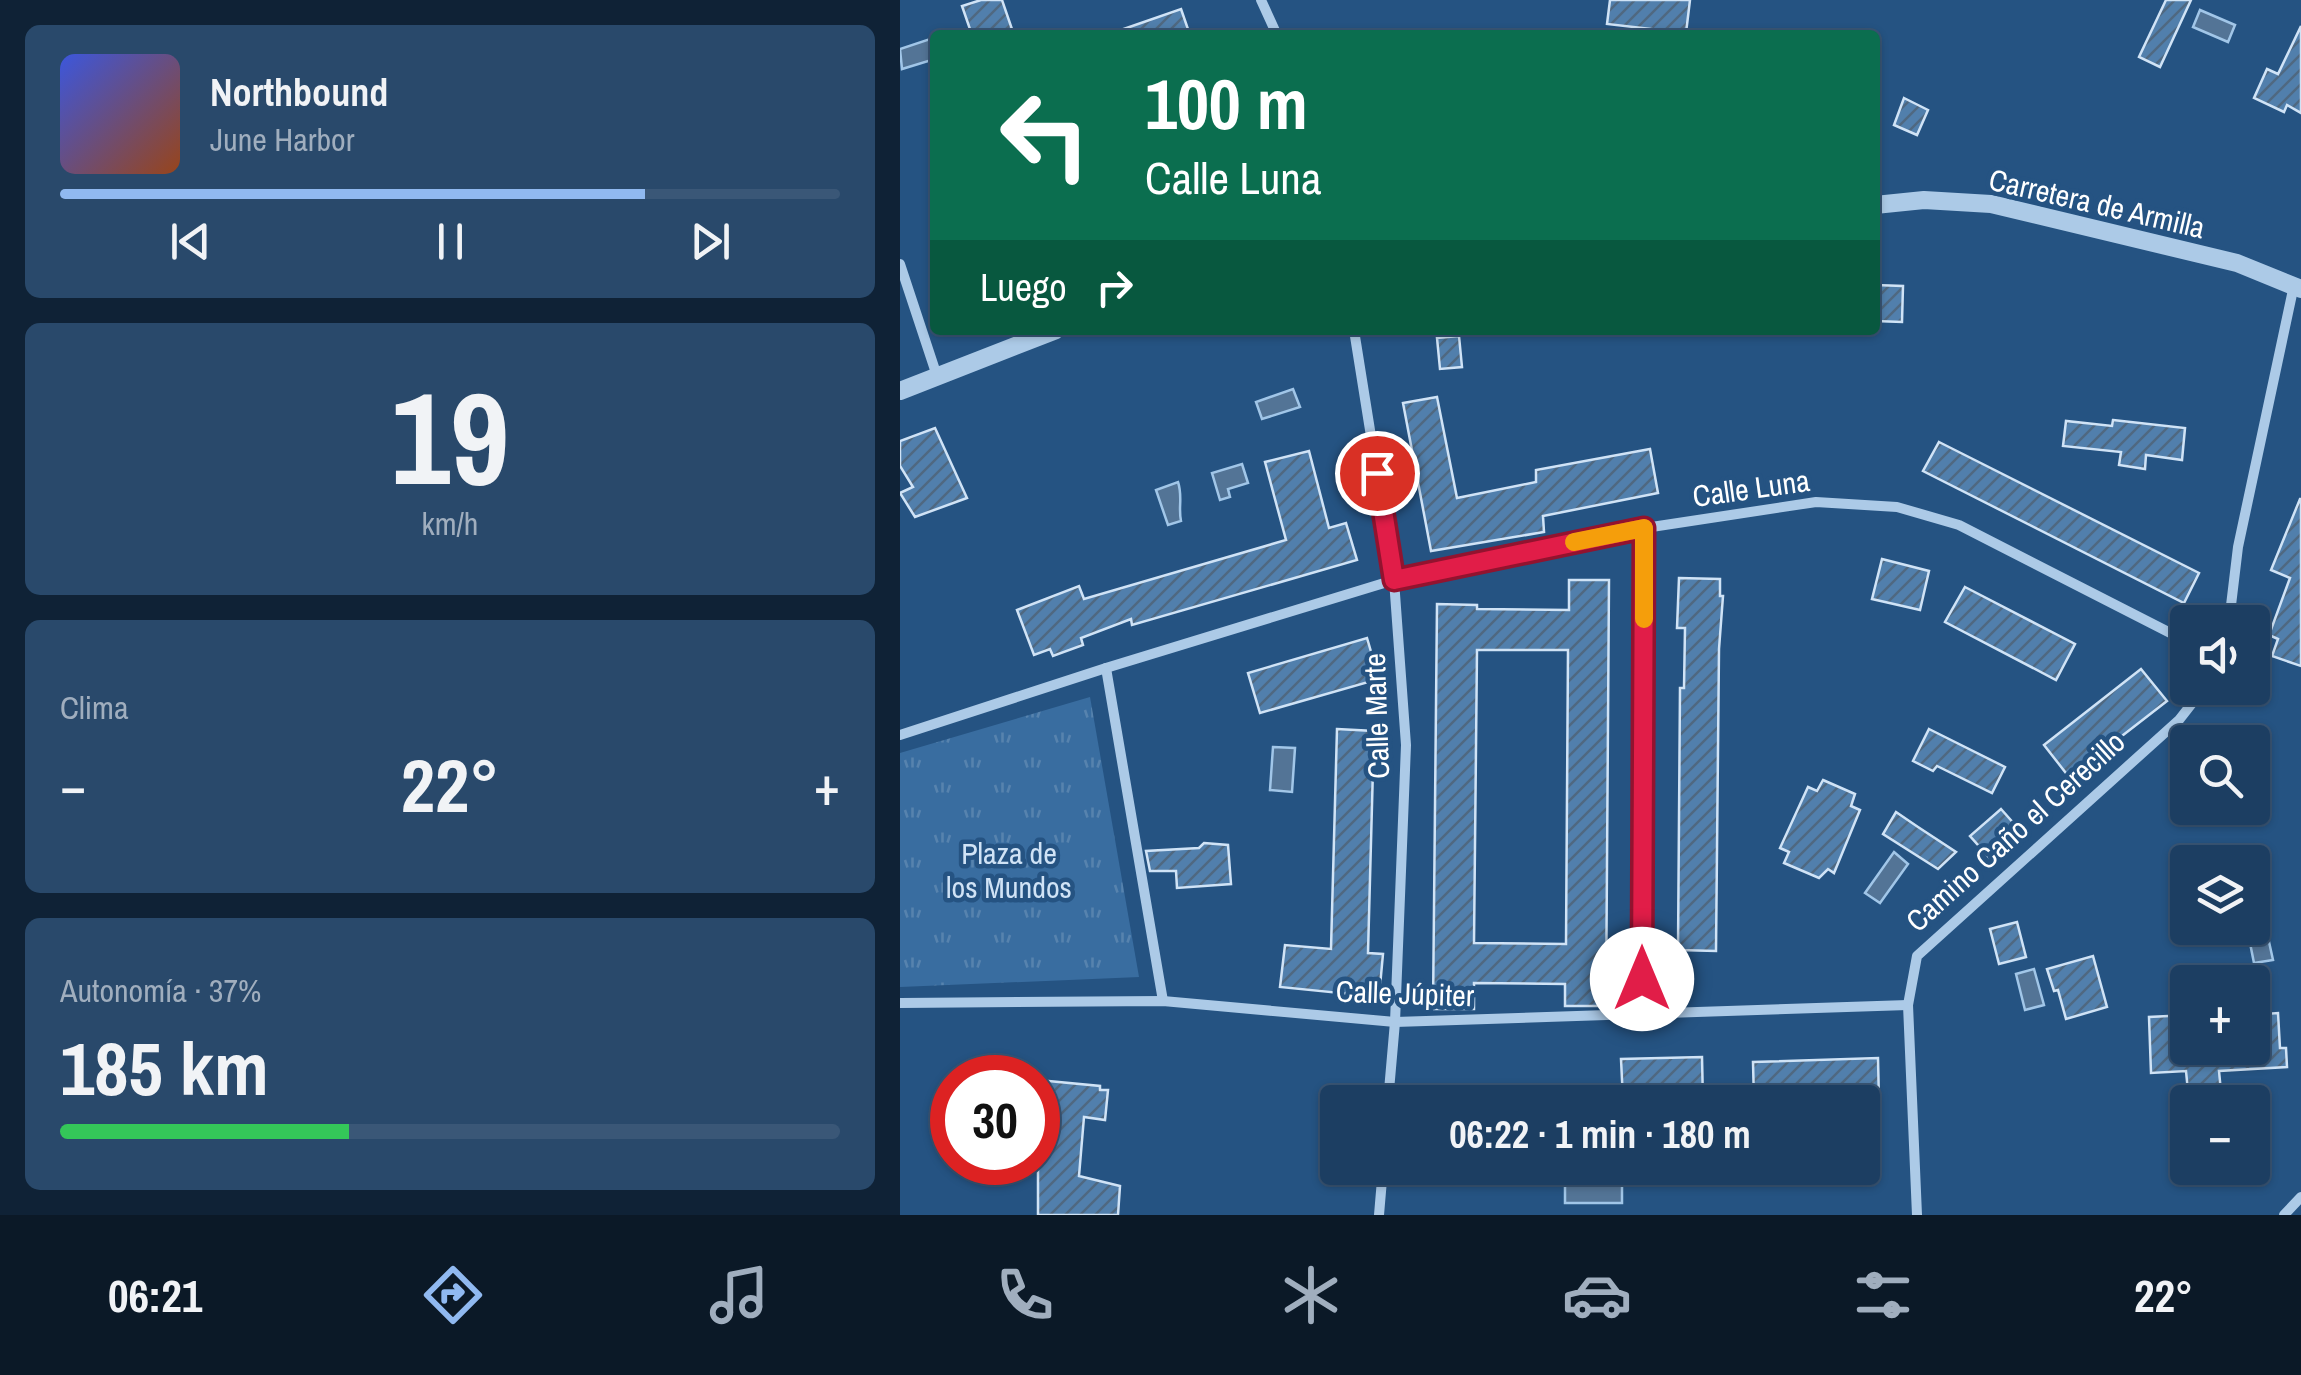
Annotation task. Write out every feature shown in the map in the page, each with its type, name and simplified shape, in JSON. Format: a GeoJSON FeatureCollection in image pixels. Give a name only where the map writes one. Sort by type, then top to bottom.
{"type":"FeatureCollection","features":[{"type":"Feature","properties":{"kind":"street"},"geometry":{"type":"LineString","coordinates":[[1262,0],[1276,30]]}},
{"type":"Feature","properties":{"kind":"street","name":"Carretera de Armilla"},"geometry":{"type":"LineString","coordinates":[[1880,204],[1924,200],[1991,204],[2299,281]]}},
{"type":"Feature","properties":{"kind":"street"},"geometry":{"type":"LineString","coordinates":[[900,264],[937,376]]}},
{"type":"Feature","properties":{"kind":"street"},"geometry":{"type":"LineString","coordinates":[[2231,605],[2238,547],[2299,281]]}},
{"type":"Feature","properties":{"kind":"street"},"geometry":{"type":"LineString","coordinates":[[900,390],[1043,335]]}},
{"type":"Feature","properties":{"kind":"street","name":"Calle Marte"},"geometry":{"type":"LineString","coordinates":[[1355,335],[1394,580],[1406,745],[1389,1085]]}},
{"type":"Feature","properties":{"kind":"street","name":"Calle Luna"},"geometry":{"type":"LineString","coordinates":[[900,735],[1394,580],[1644,528],[1816,502],[1897,507],[1959,525],[2170,633]]}},
{"type":"Feature","properties":{"kind":"street"},"geometry":{"type":"LineString","coordinates":[[1642,1016],[1644,528]]}},
{"type":"Feature","properties":{"kind":"street"},"geometry":{"type":"LineString","coordinates":[[1106,668],[1163,1001]]}},
{"type":"Feature","properties":{"kind":"street","name":"Camino Caño el Cerecillo"},"geometry":{"type":"LineString","coordinates":[[1918,1215],[1908,1005],[1917,956],[2179,720],[2191,705]]}},
{"type":"Feature","properties":{"kind":"street","name":"Calle Júpiter"},"geometry":{"type":"LineString","coordinates":[[900,1003],[1163,1001],[1395,1022],[1908,1005]]}},
{"type":"Feature","properties":{"kind":"street"},"geometry":{"type":"LineString","coordinates":[[1379,1215],[1382,1185]]}},
{"type":"Feature","properties":{"kind":"street"},"geometry":{"type":"LineString","coordinates":[[2284,1215],[2301,1197]]}},
{"type":"Feature","properties":{"kind":"green space","name":"Plaza de los Mundos"},"geometry":{"type":"Polygon","coordinates":[[[1090,697],[1139,977],[900,987],[900,753],[1090,697]]]}},
{"type":"Feature","properties":{"kind":"shaded area"},"geometry":{"type":"Polygon","coordinates":[[[2200,10],[2235,25],[2228,42],[2193,27],[2200,10]]]}},
{"type":"Feature","properties":{"kind":"shaded area"},"geometry":{"type":"Polygon","coordinates":[[[930,39],[930,61],[902,69],[900,49],[930,39]]]}},
{"type":"Feature","properties":{"kind":"shaded area"},"geometry":{"type":"Polygon","coordinates":[[[1293,389],[1300,407],[1262,419],[1256,402],[1293,389]]]}},
{"type":"Feature","properties":{"kind":"shaded area"},"geometry":{"type":"Polygon","coordinates":[[[1242,464],[1248,483],[1228,489],[1230,497],[1220,500],[1212,473],[1242,464]]]}},
{"type":"Feature","properties":{"kind":"shaded area"},"geometry":{"type":"Polygon","coordinates":[[[1178,482],[1181,521],[1168,525],[1156,490],[1178,482]]]}},
{"type":"Feature","properties":{"kind":"shaded area"},"geometry":{"type":"Polygon","coordinates":[[[1273,747],[1295,748],[1292,792],[1270,790],[1273,747]]]}},
{"type":"Feature","properties":{"kind":"shaded area"},"geometry":{"type":"Polygon","coordinates":[[[1894,852],[1908,864],[1880,903],[1865,893],[1894,852]]]}},
{"type":"Feature","properties":{"kind":"shaded area"},"geometry":{"type":"Polygon","coordinates":[[[2250,945],[2270,945],[2273,960],[2254,963],[2250,945]]]}},
{"type":"Feature","properties":{"kind":"shaded area"},"geometry":{"type":"Polygon","coordinates":[[[2034,969],[2044,1005],[2025,1010],[2016,974],[2034,969]]]}},
{"type":"Feature","properties":{"kind":"shaded area"},"geometry":{"type":"Polygon","coordinates":[[[1565,1185],[1622,1185],[1622,1203],[1565,1203],[1565,1185]]]}},
{"type":"Feature","properties":{"kind":"building"},"geometry":{"type":"Polygon","coordinates":[[[981,0],[1002,0],[1012,30],[970,30],[962,6],[981,0]]]}},
{"type":"Feature","properties":{"kind":"building"},"geometry":{"type":"Polygon","coordinates":[[[1610,0],[1690,0],[1686,30],[1607,24],[1610,0]]]}},
{"type":"Feature","properties":{"kind":"building"},"geometry":{"type":"Polygon","coordinates":[[[2166,0],[2191,0],[2160,67],[2139,57],[2166,0]]]}},
{"type":"Feature","properties":{"kind":"building"},"geometry":{"type":"Polygon","coordinates":[[[1181,9],[1188,30],[1121,30],[1181,9]]]}},
{"type":"Feature","properties":{"kind":"building"},"geometry":{"type":"Polygon","coordinates":[[[2301,26],[2301,113],[2287,105],[2284,112],[2254,98],[2267,69],[2278,74],[2301,26]]]}},
{"type":"Feature","properties":{"kind":"building"},"geometry":{"type":"Polygon","coordinates":[[[1904,98],[1928,110],[1917,135],[1894,125],[1904,98]]]}},
{"type":"Feature","properties":{"kind":"building"},"geometry":{"type":"Polygon","coordinates":[[[1880,285],[1903,286],[1902,322],[1880,321],[1880,285]]]}},
{"type":"Feature","properties":{"kind":"building"},"geometry":{"type":"Polygon","coordinates":[[[1459,336],[1462,367],[1440,369],[1437,338],[1459,336]]]}},
{"type":"Feature","properties":{"kind":"building"},"geometry":{"type":"Polygon","coordinates":[[[1437,397],[1457,498],[1536,482],[1536,470],[1650,449],[1658,493],[1543,516],[1544,532],[1431,551],[1403,403],[1437,397]]]}},
{"type":"Feature","properties":{"kind":"building"},"geometry":{"type":"Polygon","coordinates":[[[2113,420],[2185,428],[2182,460],[2146,455],[2145,469],[2119,465],[2121,452],[2063,446],[2066,421],[2112,426],[2113,420]]]}},
{"type":"Feature","properties":{"kind":"building"},"geometry":{"type":"Polygon","coordinates":[[[935,428],[967,498],[915,517],[900,493],[913,487],[900,466],[900,441],[935,428]]]}},
{"type":"Feature","properties":{"kind":"building"},"geometry":{"type":"Polygon","coordinates":[[[1939,442],[2199,573],[2184,603],[1923,471],[1939,442]]]}},
{"type":"Feature","properties":{"kind":"building"},"geometry":{"type":"Polygon","coordinates":[[[1309,451],[1329,528],[1346,523],[1357,560],[1132,625],[1131,619],[1081,638],[1083,645],[1053,656],[1050,649],[1034,655],[1017,610],[1079,586],[1084,599],[1286,540],[1265,462],[1309,451]]]}},
{"type":"Feature","properties":{"kind":"building"},"geometry":{"type":"Polygon","coordinates":[[[2301,499],[2301,666],[2272,656],[2278,639],[2270,632],[2290,578],[2271,570],[2301,499]]]}},
{"type":"Feature","properties":{"kind":"building"},"geometry":{"type":"Polygon","coordinates":[[[1882,559],[1929,571],[1920,610],[1872,599],[1882,559]]]}},
{"type":"Feature","properties":{"kind":"building"},"geometry":{"type":"Polygon","coordinates":[[[1679,578],[1720,579],[1723,596],[1716,951],[1678,950],[1680,688],[1684,688],[1685,628],[1677,628],[1679,578]]]}},
{"type":"Feature","properties":{"kind":"building"},"geometry":{"type":"Polygon","coordinates":[[[1569,580],[1609,580],[1606,1006],[1565,1006],[1565,984],[1474,983],[1474,1009],[1433,1009],[1437,604],[1477,605],[1477,609],[1569,610],[1569,580]],[[1477,650],[1474,943],[1566,944],[1568,650],[1477,650]]]}},
{"type":"Feature","properties":{"kind":"building"},"geometry":{"type":"Polygon","coordinates":[[[1965,587],[2075,644],[2056,680],[1945,622],[1965,587]]]}},
{"type":"Feature","properties":{"kind":"building"},"geometry":{"type":"Polygon","coordinates":[[[1367,638],[1379,679],[1260,713],[1248,673],[1367,638]]]}},
{"type":"Feature","properties":{"kind":"building"},"geometry":{"type":"Polygon","coordinates":[[[2141,669],[2167,701],[2069,777],[2044,745],[2141,669]]]}},
{"type":"Feature","properties":{"kind":"building"},"geometry":{"type":"Polygon","coordinates":[[[1337,729],[1374,731],[1368,953],[1383,954],[1379,997],[1280,987],[1285,945],[1331,949],[1337,729]]]}},
{"type":"Feature","properties":{"kind":"building"},"geometry":{"type":"Polygon","coordinates":[[[1929,729],[2005,767],[1992,793],[1937,766],[1933,771],[1913,761],[1929,729]]]}},
{"type":"Feature","properties":{"kind":"building"},"geometry":{"type":"Polygon","coordinates":[[[1823,780],[1855,794],[1851,806],[1860,810],[1834,873],[1828,869],[1819,878],[1784,863],[1789,852],[1780,848],[1808,787],[1817,791],[1823,780]]]}},
{"type":"Feature","properties":{"kind":"building"},"geometry":{"type":"Polygon","coordinates":[[[2001,809],[2024,835],[1994,863],[1970,836],[2001,809]]]}},
{"type":"Feature","properties":{"kind":"building"},"geometry":{"type":"Polygon","coordinates":[[[1896,812],[1956,852],[1938,869],[1883,834],[1896,812]]]}},
{"type":"Feature","properties":{"kind":"building"},"geometry":{"type":"Polygon","coordinates":[[[1204,843],[1228,845],[1231,884],[1177,888],[1176,871],[1150,871],[1146,851],[1199,848],[1204,843]]]}},
{"type":"Feature","properties":{"kind":"building"},"geometry":{"type":"Polygon","coordinates":[[[2017,922],[2026,957],[1999,964],[1990,929],[2017,922]]]}},
{"type":"Feature","properties":{"kind":"building"},"geometry":{"type":"Polygon","coordinates":[[[2093,956],[2107,1007],[2066,1019],[2047,969],[2093,956]]]}},
{"type":"Feature","properties":{"kind":"building"},"geometry":{"type":"Polygon","coordinates":[[[2278,1013],[2280,1048],[2286,1048],[2287,1067],[2219,1071],[2220,1085],[2187,1085],[2186,1071],[2151,1073],[2149,1017],[2170,1016],[2170,1065],[2270,1065],[2270,1014],[2278,1013]]]}},
{"type":"Feature","properties":{"kind":"building"},"geometry":{"type":"Polygon","coordinates":[[[1702,1057],[1703,1085],[1622,1085],[1621,1059],[1702,1057]]]}},
{"type":"Feature","properties":{"kind":"building"},"geometry":{"type":"Polygon","coordinates":[[[1878,1058],[1879,1085],[1754,1085],[1753,1062],[1878,1058]]]}},
{"type":"Feature","properties":{"kind":"building"},"geometry":{"type":"Polygon","coordinates":[[[1060,1082],[1108,1090],[1105,1120],[1084,1117],[1079,1176],[1120,1186],[1118,1215],[1038,1215],[1038,1185],[1060,1185],[1060,1082]]]}},
{"type":"Feature","properties":{"kind":"slow traffic"},"geometry":{"type":"LineString","coordinates":[[1574,542],[1644,528],[1644,619]]}},
{"type":"Feature","properties":{"kind":"route"},"geometry":{"type":"LineString","coordinates":[[1377,473],[1394,580],[1644,528],[1642,979]]}}]}
